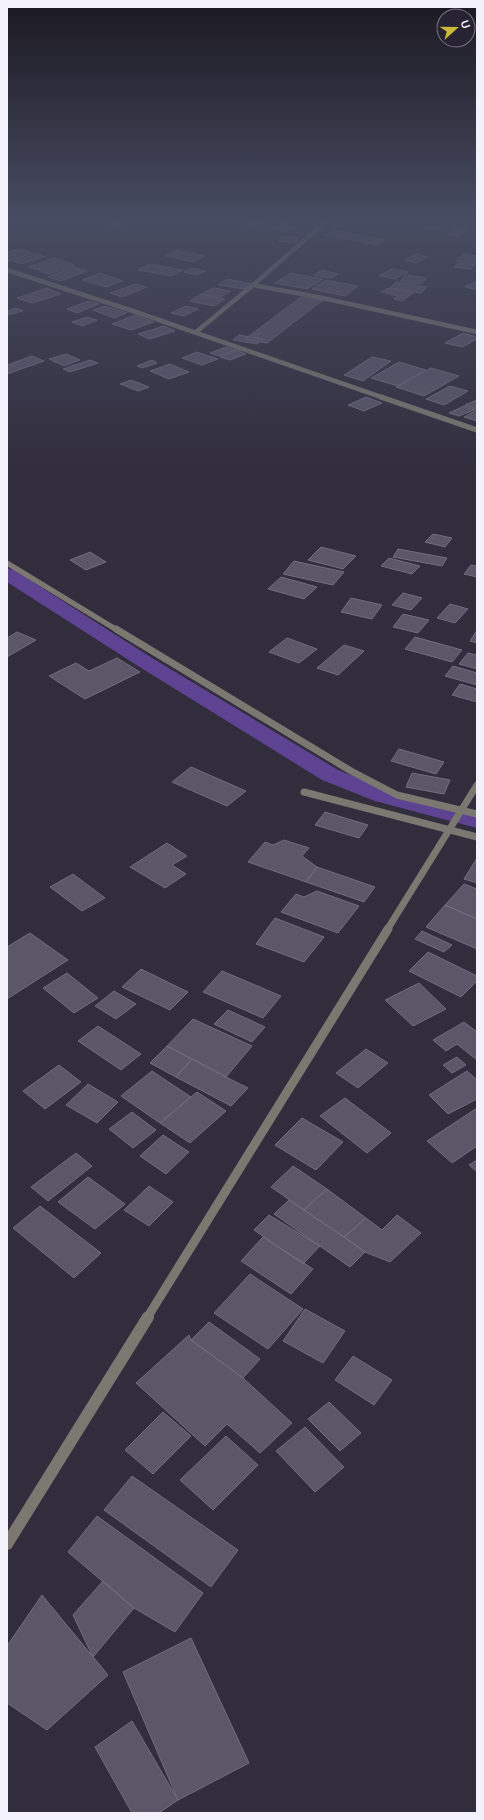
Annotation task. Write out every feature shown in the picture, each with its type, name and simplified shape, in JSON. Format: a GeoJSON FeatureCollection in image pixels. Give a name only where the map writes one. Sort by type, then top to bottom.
{"type":"FeatureCollection","features":[{"type":"Feature","properties":{"kind":"street"},"geometry":{"type":"LineString","coordinates":[[107,303],[196,332],[477,430]]}},
{"type":"Feature","properties":{"kind":"street"},"geometry":{"type":"LineString","coordinates":[[196,332],[231,303]]}},
{"type":"Feature","properties":{"kind":"street"},"geometry":{"type":"LineString","coordinates":[[345,303],[477,332]]}},
{"type":"Feature","properties":{"kind":"street"},"geometry":{"type":"LineString","coordinates":[[7,562],[351,771],[397,795],[477,814]]}},
{"type":"Feature","properties":{"kind":"street"},"geometry":{"type":"LineString","coordinates":[[7,1544],[477,785]]}},
{"type":"Feature","properties":{"kind":"street"},"geometry":{"type":"LineString","coordinates":[[304,792],[477,837]]}},
{"type":"Feature","properties":{"kind":"building"},"geometry":{"type":"Polygon","coordinates":[[[84,303],[99,304],[77,313],[67,309],[84,303]]]}},
{"type":"Feature","properties":{"kind":"building"},"geometry":{"type":"Polygon","coordinates":[[[199,303],[219,303],[214,306],[199,303]]]}},
{"type":"Feature","properties":{"kind":"building"},"geometry":{"type":"Polygon","coordinates":[[[293,303],[319,303],[267,343],[245,339],[293,303]]]}},
{"type":"Feature","properties":{"kind":"building"},"geometry":{"type":"Polygon","coordinates":[[[105,306],[127,313],[114,318],[93,310],[105,306]]]}},
{"type":"Feature","properties":{"kind":"building"},"geometry":{"type":"Polygon","coordinates":[[[186,306],[198,309],[184,316],[171,313],[186,306]]]}},
{"type":"Feature","properties":{"kind":"building"},"geometry":{"type":"Polygon","coordinates":[[[16,308],[23,311],[7,315],[7,311],[16,308]]]}},
{"type":"Feature","properties":{"kind":"building"},"geometry":{"type":"Polygon","coordinates":[[[135,315],[154,322],[131,330],[112,324],[135,315]]]}},
{"type":"Feature","properties":{"kind":"building"},"geometry":{"type":"Polygon","coordinates":[[[87,317],[97,320],[82,326],[72,322],[87,317]]]}},
{"type":"Feature","properties":{"kind":"building"},"geometry":{"type":"Polygon","coordinates":[[[164,326],[175,331],[150,339],[138,334],[164,326]]]}},
{"type":"Feature","properties":{"kind":"building"},"geometry":{"type":"Polygon","coordinates":[[[463,333],[477,337],[477,339],[462,347],[445,343],[463,333]]]}},
{"type":"Feature","properties":{"kind":"building"},"geometry":{"type":"Polygon","coordinates":[[[239,335],[263,339],[257,344],[233,340],[239,335]]]}},
{"type":"Feature","properties":{"kind":"building"},"geometry":{"type":"Polygon","coordinates":[[[226,347],[236,350],[219,356],[210,353],[226,347]]]}},
{"type":"Feature","properties":{"kind":"building"},"geometry":{"type":"Polygon","coordinates":[[[236,350],[246,354],[230,360],[220,357],[236,350]]]}},
{"type":"Feature","properties":{"kind":"building"},"geometry":{"type":"Polygon","coordinates":[[[197,352],[218,359],[202,365],[182,358],[197,352]]]}},
{"type":"Feature","properties":{"kind":"building"},"geometry":{"type":"Polygon","coordinates":[[[66,354],[80,360],[64,366],[49,359],[66,354]]]}},
{"type":"Feature","properties":{"kind":"building"},"geometry":{"type":"Polygon","coordinates":[[[32,356],[44,361],[7,374],[7,365],[32,356]]]}},
{"type":"Feature","properties":{"kind":"building"},"geometry":{"type":"Polygon","coordinates":[[[372,357],[391,361],[363,381],[344,375],[372,357]]]}},
{"type":"Feature","properties":{"kind":"building"},"geometry":{"type":"Polygon","coordinates":[[[90,360],[98,363],[70,372],[63,369],[90,360]]]}},
{"type":"Feature","properties":{"kind":"building"},"geometry":{"type":"Polygon","coordinates":[[[152,360],[157,363],[142,368],[137,366],[152,360]]]}},
{"type":"Feature","properties":{"kind":"building"},"geometry":{"type":"Polygon","coordinates":[[[399,362],[426,370],[398,386],[371,378],[399,362]]]}},
{"type":"Feature","properties":{"kind":"building"},"geometry":{"type":"Polygon","coordinates":[[[170,364],[189,372],[169,379],[150,371],[170,364]]]}},
{"type":"Feature","properties":{"kind":"building"},"geometry":{"type":"Polygon","coordinates":[[[431,368],[459,376],[424,396],[396,387],[431,368]]]}},
{"type":"Feature","properties":{"kind":"building"},"geometry":{"type":"Polygon","coordinates":[[[131,380],[149,387],[138,391],[120,384],[131,380]]]}},
{"type":"Feature","properties":{"kind":"building"},"geometry":{"type":"Polygon","coordinates":[[[450,386],[468,391],[444,405],[426,399],[450,386]]]}},
{"type":"Feature","properties":{"kind":"building"},"geometry":{"type":"Polygon","coordinates":[[[366,397],[382,403],[364,411],[348,405],[366,397]]]}},
{"type":"Feature","properties":{"kind":"building"},"geometry":{"type":"Polygon","coordinates":[[[477,400],[477,410],[465,405],[477,400]]]}},
{"type":"Feature","properties":{"kind":"building"},"geometry":{"type":"Polygon","coordinates":[[[464,406],[474,410],[459,416],[449,413],[464,406]]]}},
{"type":"Feature","properties":{"kind":"building"},"geometry":{"type":"Polygon","coordinates":[[[477,410],[477,421],[464,417],[477,410]]]}},
{"type":"Feature","properties":{"kind":"building"},"geometry":{"type":"Polygon","coordinates":[[[433,534],[452,538],[445,547],[425,542],[433,534]]]}},
{"type":"Feature","properties":{"kind":"building"},"geometry":{"type":"Polygon","coordinates":[[[321,547],[356,556],[343,569],[308,560],[321,547]]]}},
{"type":"Feature","properties":{"kind":"building"},"geometry":{"type":"Polygon","coordinates":[[[398,549],[447,558],[442,566],[393,557],[398,549]]]}},
{"type":"Feature","properties":{"kind":"building"},"geometry":{"type":"Polygon","coordinates":[[[90,552],[106,562],[86,570],[70,560],[90,552]]]}},
{"type":"Feature","properties":{"kind":"building"},"geometry":{"type":"Polygon","coordinates":[[[389,558],[420,566],[412,574],[381,566],[389,558]]]}},
{"type":"Feature","properties":{"kind":"building"},"geometry":{"type":"Polygon","coordinates":[[[294,561],[344,572],[333,585],[283,574],[294,561]]]}},
{"type":"Feature","properties":{"kind":"building"},"geometry":{"type":"Polygon","coordinates":[[[471,565],[477,566],[477,577],[464,574],[471,565]]]}},
{"type":"Feature","properties":{"kind":"building"},"geometry":{"type":"Polygon","coordinates":[[[281,577],[317,587],[304,599],[268,589],[281,577]]]}},
{"type":"Feature","properties":{"kind":"building"},"geometry":{"type":"Polygon","coordinates":[[[403,593],[422,598],[411,610],[392,605],[403,593]]]}},
{"type":"Feature","properties":{"kind":"building"},"geometry":{"type":"Polygon","coordinates":[[[351,598],[382,605],[372,619],[341,612],[351,598]]]}},
{"type":"Feature","properties":{"kind":"building"},"geometry":{"type":"Polygon","coordinates":[[[450,604],[468,609],[455,623],[437,618],[450,604]]]}},
{"type":"Feature","properties":{"kind":"building"},"geometry":{"type":"Polygon","coordinates":[[[403,614],[429,620],[418,633],[393,627],[403,614]]]}},
{"type":"Feature","properties":{"kind":"building"},"geometry":{"type":"Polygon","coordinates":[[[477,630],[477,643],[470,641],[477,630]]]}},
{"type":"Feature","properties":{"kind":"building"},"geometry":{"type":"Polygon","coordinates":[[[17,632],[36,640],[7,657],[7,638],[17,632]]]}},
{"type":"Feature","properties":{"kind":"building"},"geometry":{"type":"Polygon","coordinates":[[[415,637],[462,650],[452,662],[405,649],[415,637]]]}},
{"type":"Feature","properties":{"kind":"building"},"geometry":{"type":"Polygon","coordinates":[[[287,638],[317,649],[299,663],[269,652],[287,638]]]}},
{"type":"Feature","properties":{"kind":"building"},"geometry":{"type":"Polygon","coordinates":[[[344,645],[364,651],[338,675],[317,668],[344,645]]]}},
{"type":"Feature","properties":{"kind":"building"},"geometry":{"type":"Polygon","coordinates":[[[468,653],[477,655],[477,669],[459,664],[468,653]]]}},
{"type":"Feature","properties":{"kind":"building"},"geometry":{"type":"Polygon","coordinates":[[[117,658],[140,672],[85,699],[49,676],[76,663],[89,671],[117,658]]]}},
{"type":"Feature","properties":{"kind":"building"},"geometry":{"type":"Polygon","coordinates":[[[453,666],[477,673],[477,685],[445,676],[453,666]]]}},
{"type":"Feature","properties":{"kind":"building"},"geometry":{"type":"Polygon","coordinates":[[[460,684],[477,689],[477,702],[452,695],[460,684]]]}},
{"type":"Feature","properties":{"kind":"building"},"geometry":{"type":"Polygon","coordinates":[[[399,749],[444,762],[436,774],[391,761],[399,749]]]}},
{"type":"Feature","properties":{"kind":"building"},"geometry":{"type":"Polygon","coordinates":[[[191,767],[246,791],[227,806],[172,782],[191,767]]]}},
{"type":"Feature","properties":{"kind":"building"},"geometry":{"type":"Polygon","coordinates":[[[412,773],[450,780],[444,794],[406,787],[412,773]]]}},
{"type":"Feature","properties":{"kind":"building"},"geometry":{"type":"Polygon","coordinates":[[[325,812],[368,825],[359,838],[315,825],[325,812]]]}},
{"type":"Feature","properties":{"kind":"building"},"geometry":{"type":"Polygon","coordinates":[[[284,840],[309,848],[302,856],[317,867],[306,882],[248,862],[265,842],[273,845],[284,840]]]}},
{"type":"Feature","properties":{"kind":"building"},"geometry":{"type":"Polygon","coordinates":[[[167,843],[187,856],[172,865],[186,874],[165,888],[130,867],[167,843]]]}},
{"type":"Feature","properties":{"kind":"building"},"geometry":{"type":"Polygon","coordinates":[[[477,858],[477,883],[464,879],[477,858]]]}},
{"type":"Feature","properties":{"kind":"building"},"geometry":{"type":"Polygon","coordinates":[[[317,867],[375,887],[364,902],[306,882],[317,867]]]}},
{"type":"Feature","properties":{"kind":"building"},"geometry":{"type":"Polygon","coordinates":[[[73,874],[105,898],[82,911],[50,887],[73,874]]]}},
{"type":"Feature","properties":{"kind":"building"},"geometry":{"type":"Polygon","coordinates":[[[464,884],[477,889],[477,919],[445,905],[464,884]]]}},
{"type":"Feature","properties":{"kind":"building"},"geometry":{"type":"Polygon","coordinates":[[[317,891],[359,906],[338,933],[281,912],[296,894],[304,897],[317,891]]]}},
{"type":"Feature","properties":{"kind":"building"},"geometry":{"type":"Polygon","coordinates":[[[445,905],[477,919],[477,949],[426,927],[445,905]]]}},
{"type":"Feature","properties":{"kind":"building"},"geometry":{"type":"Polygon","coordinates":[[[275,918],[324,937],[304,962],[256,944],[275,918]]]}},
{"type":"Feature","properties":{"kind":"building"},"geometry":{"type":"Polygon","coordinates":[[[422,931],[452,945],[444,952],[415,939],[422,931]]]}},
{"type":"Feature","properties":{"kind":"building"},"geometry":{"type":"Polygon","coordinates":[[[30,933],[68,960],[7,999],[7,947],[30,933]]]}},
{"type":"Feature","properties":{"kind":"building"},"geometry":{"type":"Polygon","coordinates":[[[428,952],[477,976],[477,981],[461,997],[409,971],[428,952]]]}},
{"type":"Feature","properties":{"kind":"building"},"geometry":{"type":"Polygon","coordinates":[[[141,969],[188,992],[170,1010],[122,987],[141,969]]]}},
{"type":"Feature","properties":{"kind":"building"},"geometry":{"type":"Polygon","coordinates":[[[222,971],[281,996],[263,1018],[203,992],[222,971]]]}},
{"type":"Feature","properties":{"kind":"building"},"geometry":{"type":"Polygon","coordinates":[[[67,973],[98,998],[74,1013],[43,988],[67,973]]]}},
{"type":"Feature","properties":{"kind":"building"},"geometry":{"type":"Polygon","coordinates":[[[419,983],[446,1009],[413,1026],[385,1000],[419,983]]]}},
{"type":"Feature","properties":{"kind":"building"},"geometry":{"type":"Polygon","coordinates":[[[114,991],[136,1004],[116,1019],[95,1006],[114,991]]]}},
{"type":"Feature","properties":{"kind":"building"},"geometry":{"type":"Polygon","coordinates":[[[228,1010],[265,1027],[252,1042],[214,1024],[228,1010]]]}},
{"type":"Feature","properties":{"kind":"building"},"geometry":{"type":"Polygon","coordinates":[[[193,1019],[252,1046],[226,1077],[167,1046],[193,1019]]]}},
{"type":"Feature","properties":{"kind":"building"},"geometry":{"type":"Polygon","coordinates":[[[464,1022],[477,1032],[477,1060],[457,1044],[446,1051],[433,1040],[464,1022]]]}},
{"type":"Feature","properties":{"kind":"building"},"geometry":{"type":"Polygon","coordinates":[[[98,1026],[141,1054],[121,1070],[78,1041],[98,1026]]]}},
{"type":"Feature","properties":{"kind":"building"},"geometry":{"type":"Polygon","coordinates":[[[167,1046],[192,1059],[176,1077],[150,1063],[167,1046]]]}},
{"type":"Feature","properties":{"kind":"building"},"geometry":{"type":"Polygon","coordinates":[[[366,1049],[388,1063],[358,1088],[336,1073],[366,1049]]]}},
{"type":"Feature","properties":{"kind":"building"},"geometry":{"type":"Polygon","coordinates":[[[457,1057],[466,1065],[452,1073],[443,1065],[457,1057]]]}},
{"type":"Feature","properties":{"kind":"building"},"geometry":{"type":"Polygon","coordinates":[[[192,1059],[248,1088],[231,1106],[176,1077],[192,1059]]]}},
{"type":"Feature","properties":{"kind":"building"},"geometry":{"type":"Polygon","coordinates":[[[59,1065],[81,1082],[45,1109],[23,1091],[59,1065]]]}},
{"type":"Feature","properties":{"kind":"building"},"geometry":{"type":"Polygon","coordinates":[[[152,1071],[191,1097],[160,1123],[121,1096],[152,1071]]]}},
{"type":"Feature","properties":{"kind":"building"},"geometry":{"type":"Polygon","coordinates":[[[467,1071],[477,1080],[477,1099],[448,1114],[429,1095],[467,1071]]]}},
{"type":"Feature","properties":{"kind":"building"},"geometry":{"type":"Polygon","coordinates":[[[88,1084],[118,1102],[97,1123],[66,1105],[88,1084]]]}},
{"type":"Feature","properties":{"kind":"building"},"geometry":{"type":"Polygon","coordinates":[[[197,1092],[226,1111],[190,1143],[160,1123],[197,1092]]]}},
{"type":"Feature","properties":{"kind":"building"},"geometry":{"type":"Polygon","coordinates":[[[345,1098],[391,1133],[367,1153],[320,1116],[345,1098]]]}},
{"type":"Feature","properties":{"kind":"building"},"geometry":{"type":"Polygon","coordinates":[[[477,1108],[477,1146],[452,1163],[427,1141],[477,1108]]]}},
{"type":"Feature","properties":{"kind":"building"},"geometry":{"type":"Polygon","coordinates":[[[132,1112],[156,1130],[133,1148],[109,1129],[132,1112]]]}},
{"type":"Feature","properties":{"kind":"building"},"geometry":{"type":"Polygon","coordinates":[[[302,1118],[343,1142],[316,1170],[275,1145],[302,1118]]]}},
{"type":"Feature","properties":{"kind":"building"},"geometry":{"type":"Polygon","coordinates":[[[163,1135],[189,1152],[166,1174],[140,1156],[163,1135]]]}},
{"type":"Feature","properties":{"kind":"building"},"geometry":{"type":"Polygon","coordinates":[[[76,1153],[92,1166],[48,1201],[31,1187],[76,1153]]]}},
{"type":"Feature","properties":{"kind":"building"},"geometry":{"type":"Polygon","coordinates":[[[477,1160],[477,1172],[469,1165],[477,1160]]]}},
{"type":"Feature","properties":{"kind":"building"},"geometry":{"type":"Polygon","coordinates":[[[293,1166],[327,1189],[304,1210],[271,1187],[293,1166]]]}},
{"type":"Feature","properties":{"kind":"building"},"geometry":{"type":"Polygon","coordinates":[[[88,1177],[125,1204],[95,1229],[58,1202],[88,1177]]]}},
{"type":"Feature","properties":{"kind":"building"},"geometry":{"type":"Polygon","coordinates":[[[149,1186],[173,1202],[149,1226],[124,1210],[149,1186]]]}},
{"type":"Feature","properties":{"kind":"building"},"geometry":{"type":"Polygon","coordinates":[[[327,1189],[366,1218],[344,1237],[304,1210],[327,1189]]]}},
{"type":"Feature","properties":{"kind":"building"},"geometry":{"type":"Polygon","coordinates":[[[289,1200],[365,1252],[350,1267],[274,1214],[289,1200]]]}},
{"type":"Feature","properties":{"kind":"building"},"geometry":{"type":"Polygon","coordinates":[[[40,1206],[101,1253],[74,1278],[13,1228],[40,1206]]]}},
{"type":"Feature","properties":{"kind":"building"},"geometry":{"type":"Polygon","coordinates":[[[269,1215],[320,1246],[303,1264],[254,1230],[269,1215]]]}},
{"type":"Feature","properties":{"kind":"building"},"geometry":{"type":"Polygon","coordinates":[[[397,1215],[421,1233],[390,1262],[365,1252],[344,1237],[366,1218],[382,1230],[397,1215]]]}},
{"type":"Feature","properties":{"kind":"building"},"geometry":{"type":"Polygon","coordinates":[[[263,1237],[313,1269],[291,1294],[241,1261],[263,1237]]]}},
{"type":"Feature","properties":{"kind":"building"},"geometry":{"type":"Polygon","coordinates":[[[250,1274],[303,1309],[268,1349],[214,1313],[250,1274]]]}},
{"type":"Feature","properties":{"kind":"building"},"geometry":{"type":"Polygon","coordinates":[[[305,1309],[345,1331],[323,1363],[283,1341],[305,1309]]]}},
{"type":"Feature","properties":{"kind":"building"},"geometry":{"type":"Polygon","coordinates":[[[209,1322],[260,1359],[243,1378],[191,1340],[209,1322]]]}},
{"type":"Feature","properties":{"kind":"building"},"geometry":{"type":"Polygon","coordinates":[[[189,1335],[191,1340],[243,1378],[292,1423],[260,1453],[227,1424],[205,1446],[136,1383],[189,1335]]]}},
{"type":"Feature","properties":{"kind":"building"},"geometry":{"type":"Polygon","coordinates":[[[353,1356],[392,1380],[374,1405],[335,1380],[353,1356]]]}},
{"type":"Feature","properties":{"kind":"building"},"geometry":{"type":"Polygon","coordinates":[[[329,1402],[361,1433],[340,1451],[308,1419],[329,1402]]]}},
{"type":"Feature","properties":{"kind":"building"},"geometry":{"type":"Polygon","coordinates":[[[163,1412],[191,1436],[153,1474],[125,1450],[163,1412]]]}},
{"type":"Feature","properties":{"kind":"building"},"geometry":{"type":"Polygon","coordinates":[[[305,1427],[344,1467],[315,1492],[276,1451],[305,1427]]]}},
{"type":"Feature","properties":{"kind":"building"},"geometry":{"type":"Polygon","coordinates":[[[226,1436],[258,1465],[213,1510],[180,1480],[226,1436]]]}},
{"type":"Feature","properties":{"kind":"building"},"geometry":{"type":"Polygon","coordinates":[[[132,1476],[238,1550],[211,1587],[104,1510],[132,1476]]]}},
{"type":"Feature","properties":{"kind":"building"},"geometry":{"type":"Polygon","coordinates":[[[97,1516],[203,1593],[175,1632],[134,1608],[68,1552],[97,1516]]]}},
{"type":"Feature","properties":{"kind":"building"},"geometry":{"type":"Polygon","coordinates":[[[103,1581],[134,1608],[93,1657],[73,1615],[103,1581]]]}},
{"type":"Feature","properties":{"kind":"building"},"geometry":{"type":"Polygon","coordinates":[[[42,1595],[108,1675],[47,1730],[7,1703],[7,1646],[42,1595]]]}},
{"type":"Feature","properties":{"kind":"building"},"geometry":{"type":"Polygon","coordinates":[[[191,1638],[249,1763],[178,1800],[123,1672],[191,1638]]]}},
{"type":"Feature","properties":{"kind":"building"},"geometry":{"type":"Polygon","coordinates":[[[132,1721],[178,1800],[159,1813],[132,1813],[95,1747],[132,1721]]]}},
{"type":"Feature","properties":{"kind":"waterway"},"geometry":{"type":"LineString","coordinates":[[7,574],[145,662],[330,775],[383,796],[477,821]]}}]}
